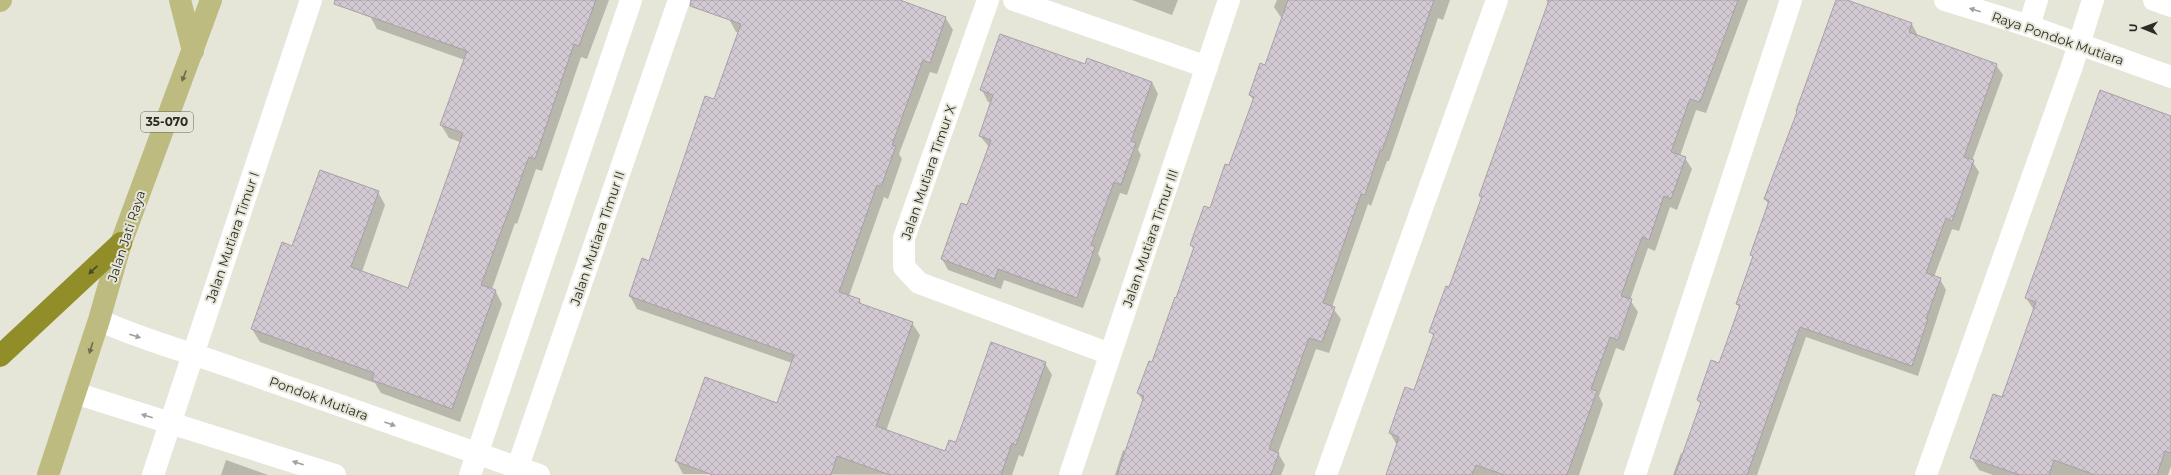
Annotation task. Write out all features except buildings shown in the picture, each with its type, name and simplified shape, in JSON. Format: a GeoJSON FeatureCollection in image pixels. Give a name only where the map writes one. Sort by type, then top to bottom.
{"type":"FeatureCollection","features":[{"type":"Feature","properties":{"kind":"highway"},"geometry":{"type":"LineString","coordinates":[[0,356],[121,243]]}},
{"type":"Feature","properties":{"kind":"main road"},"geometry":{"type":"LineString","coordinates":[[180,0],[193,51]]}},
{"type":"Feature","properties":{"kind":"main road","name":"Jalan Jati Raya"},"geometry":{"type":"LineString","coordinates":[[48,475],[99,320],[121,243],[212,0]]}},
{"type":"Feature","properties":{"kind":"street","name":"Jalan Mutiara Timur I"},"geometry":{"type":"LineString","coordinates":[[153,475],[312,0]]}},
{"type":"Feature","properties":{"kind":"street"},"geometry":{"type":"LineString","coordinates":[[474,465],[631,0]]}},
{"type":"Feature","properties":{"kind":"street","name":"Jalan Mutiara Timur II"},"geometry":{"type":"LineString","coordinates":[[516,471],[679,0]]}},
{"type":"Feature","properties":{"kind":"street","name":"Jalan Mutiara Timur X"},"geometry":{"type":"LineString","coordinates":[[988,0],[904,238],[904,267],[920,284],[1110,354]]}},
{"type":"Feature","properties":{"kind":"street"},"geometry":{"type":"LineString","coordinates":[[1014,0],[1207,67]]}},
{"type":"Feature","properties":{"kind":"street","name":"Jalan Mutiara Timur III"},"geometry":{"type":"LineString","coordinates":[[1070,475],[1229,0]]}},
{"type":"Feature","properties":{"kind":"street"},"geometry":{"type":"LineString","coordinates":[[1326,475],[1497,0]]}},
{"type":"Feature","properties":{"kind":"street"},"geometry":{"type":"LineString","coordinates":[[1635,475],[1791,0]]}},
{"type":"Feature","properties":{"kind":"street","name":"Raya Pondok Mutiara"},"geometry":{"type":"LineString","coordinates":[[1944,0],[2029,26],[2171,77]]}},
{"type":"Feature","properties":{"kind":"street"},"geometry":{"type":"LineString","coordinates":[[2029,26],[2037,0]]}},
{"type":"Feature","properties":{"kind":"street"},"geometry":{"type":"LineString","coordinates":[[1926,475],[2079,45],[2093,0]]}},
{"type":"Feature","properties":{"kind":"street"},"geometry":{"type":"LineString","coordinates":[[2154,0],[2171,6]]}},
{"type":"Feature","properties":{"kind":"street","name":"Pondok Mutiara"},"geometry":{"type":"LineString","coordinates":[[99,320],[130,335],[193,353],[474,465],[539,475]]}},
{"type":"Feature","properties":{"kind":"street"},"geometry":{"type":"LineString","coordinates":[[75,393],[335,475]]}}]}
